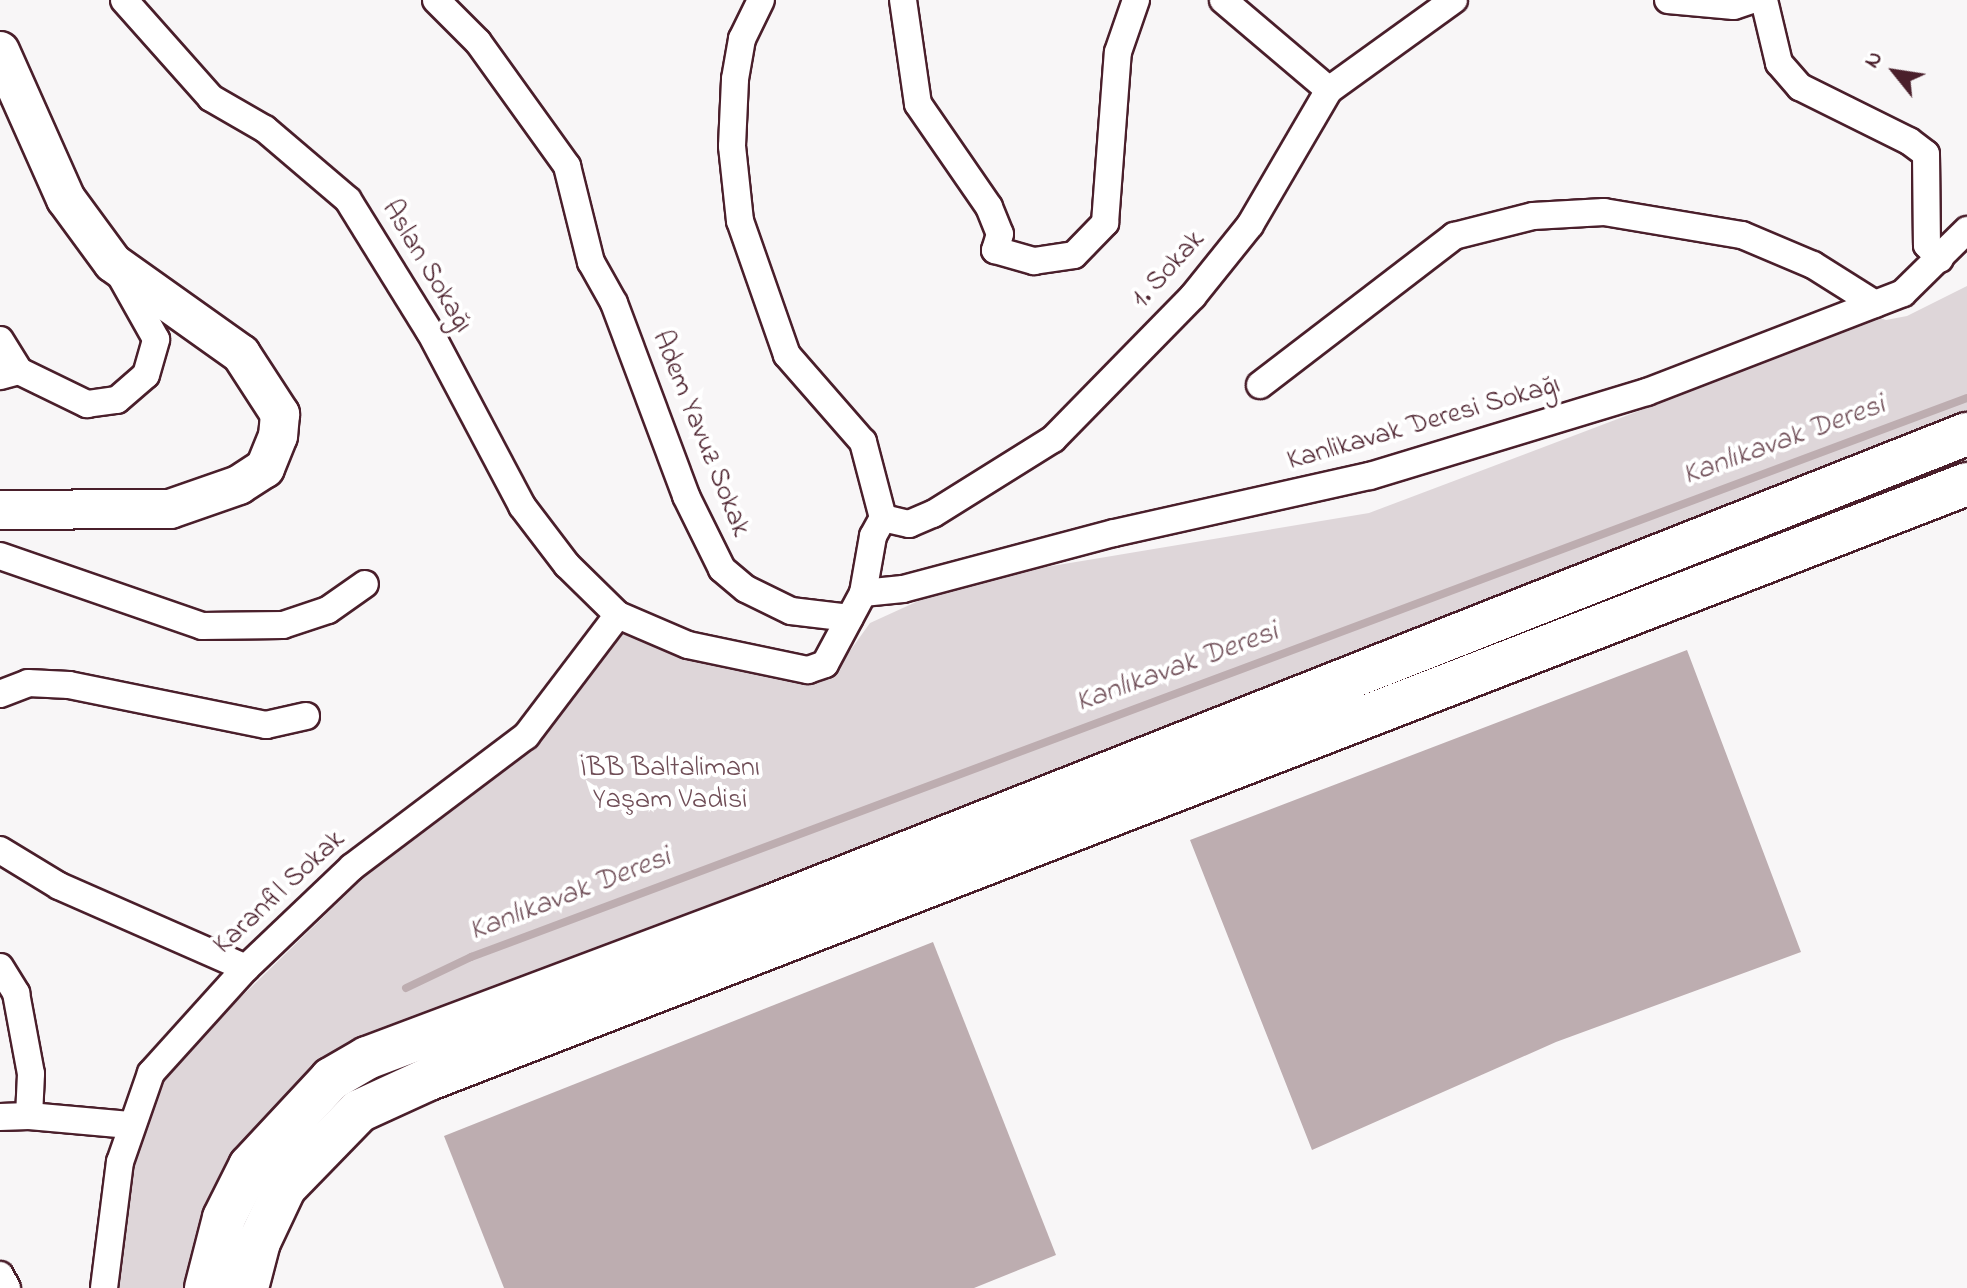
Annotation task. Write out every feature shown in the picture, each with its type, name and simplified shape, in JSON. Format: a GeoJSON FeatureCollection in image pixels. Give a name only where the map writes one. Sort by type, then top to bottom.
{"type":"FeatureCollection","features":[{"type":"Feature","properties":{"kind":"main road"},"geometry":{"type":"LineString","coordinates":[[206,1288],[224,1218],[250,1166],[331,1079],[367,1058],[769,907],[1967,434]]}},
{"type":"Feature","properties":{"kind":"main road"},"geometry":{"type":"LineString","coordinates":[[247,1288],[259,1242],[285,1187],[359,1111],[429,1079],[1967,484]]}},
{"type":"Feature","properties":{"kind":"street","name":"Aslan Sokağı"},"geometry":{"type":"LineString","coordinates":[[124,0],[211,98],[265,129],[348,200],[430,332],[522,506],[549,545],[618,615]]}},
{"type":"Feature","properties":{"kind":"street","name":"Adem Yavuz Sokak"},"geometry":{"type":"LineString","coordinates":[[436,0],[478,42],[567,166],[591,262],[614,303],[686,496],[722,569],[746,589],[791,611],[850,618]]}},
{"type":"Feature","properties":{"kind":"street"},"geometry":{"type":"LineString","coordinates":[[618,615],[688,645],[808,670],[825,664],[863,593],[873,536],[883,518],[863,442],[787,355],[740,221],[732,146],[735,79],[742,39],[761,0]]}},
{"type":"Feature","properties":{"kind":"street"},"geometry":{"type":"LineString","coordinates":[[903,0],[918,104],[989,207],[1000,234],[995,250],[1034,261],[1074,255],[1105,223],[1118,52],[1136,0]]}},
{"type":"Feature","properties":{"kind":"street"},"geometry":{"type":"LineString","coordinates":[[1223,0],[1329,90]]}},
{"type":"Feature","properties":{"kind":"street","name":"1. Sokak"},"geometry":{"type":"LineString","coordinates":[[883,518],[909,524],[933,514],[1053,439],[1096,399],[1193,296],[1250,225],[1329,90],[1454,0]]}},
{"type":"Feature","properties":{"kind":"street"},"geometry":{"type":"LineString","coordinates":[[1668,0],[1734,6],[1751,0]]}},
{"type":"Feature","properties":{"kind":"street"},"geometry":{"type":"LineString","coordinates":[[1764,0],[1779,63],[1800,87],[1909,141],[1926,154],[1927,245],[1940,259]]}},
{"type":"Feature","properties":{"kind":"street"},"geometry":{"type":"LineString","coordinates":[[0,51],[66,199],[113,263],[156,339],[146,375],[117,400],[87,404],[10,373],[0,340]]}},
{"type":"Feature","properties":{"kind":"street"},"geometry":{"type":"LineString","coordinates":[[1260,385],[1454,236],[1533,216],[1604,212],[1742,235],[1813,265],[1875,304]]}},
{"type":"Feature","properties":{"kind":"street","name":"Kanlikavak Deresi Sokağı"},"geometry":{"type":"LineString","coordinates":[[863,593],[891,592],[1114,533],[1370,476],[1647,392],[1903,293],[1967,230]]}},
{"type":"Feature","properties":{"kind":"street"},"geometry":{"type":"LineString","coordinates":[[0,510],[170,509],[239,485],[265,468],[278,436],[280,414],[268,390],[241,354],[113,263]]}},
{"type":"Feature","properties":{"kind":"street"},"geometry":{"type":"LineString","coordinates":[[0,556],[202,626],[283,625],[328,610],[365,584]]}},
{"type":"Feature","properties":{"kind":"street","name":"Karanfil Sokak"},"geometry":{"type":"LineString","coordinates":[[104,1288],[120,1162],[130,1125],[151,1073],[246,968],[388,836],[526,736],[618,615]]}},
{"type":"Feature","properties":{"kind":"street"},"geometry":{"type":"LineString","coordinates":[[0,694],[28,683],[69,685],[266,725],[306,716]]}},
{"type":"Feature","properties":{"kind":"street"},"geometry":{"type":"LineString","coordinates":[[2,854],[59,886],[246,968]]}},
{"type":"Feature","properties":{"kind":"street"},"geometry":{"type":"LineString","coordinates":[[0,967],[16,993],[31,1074],[29,1116]]}},
{"type":"Feature","properties":{"kind":"street"},"geometry":{"type":"LineString","coordinates":[[0,1117],[29,1116],[130,1125]]}},
{"type":"Feature","properties":{"kind":"street"},"geometry":{"type":"LineString","coordinates":[[0,1275],[7,1288]]}},
{"type":"Feature","properties":{"kind":"green space","name":"İBB Baltalimanı Yaşam Vadisi"},"geometry":{"type":"Polygon","coordinates":[[[1967,286],[1967,423],[370,1044],[194,1288],[119,1288],[134,1143],[163,1073],[621,627],[670,649],[829,680],[870,623],[962,581],[1369,513],[1644,409],[1868,314],[1886,320],[1907,316],[1967,286]]]}},
{"type":"Feature","properties":{"kind":"shaded area"},"geometry":{"type":"Polygon","coordinates":[[[1687,650],[1801,952],[1556,1042],[1312,1150],[1190,840],[1687,650]]]}},
{"type":"Feature","properties":{"kind":"shaded area"},"geometry":{"type":"Polygon","coordinates":[[[933,942],[1056,1255],[974,1288],[504,1288],[444,1136],[933,942]]]}},
{"type":"Feature","properties":{"kind":"waterway","name":"Kanlıkavak Deresi"},"geometry":{"type":"LineString","coordinates":[[406,988],[471,957],[1967,398]]}}]}
